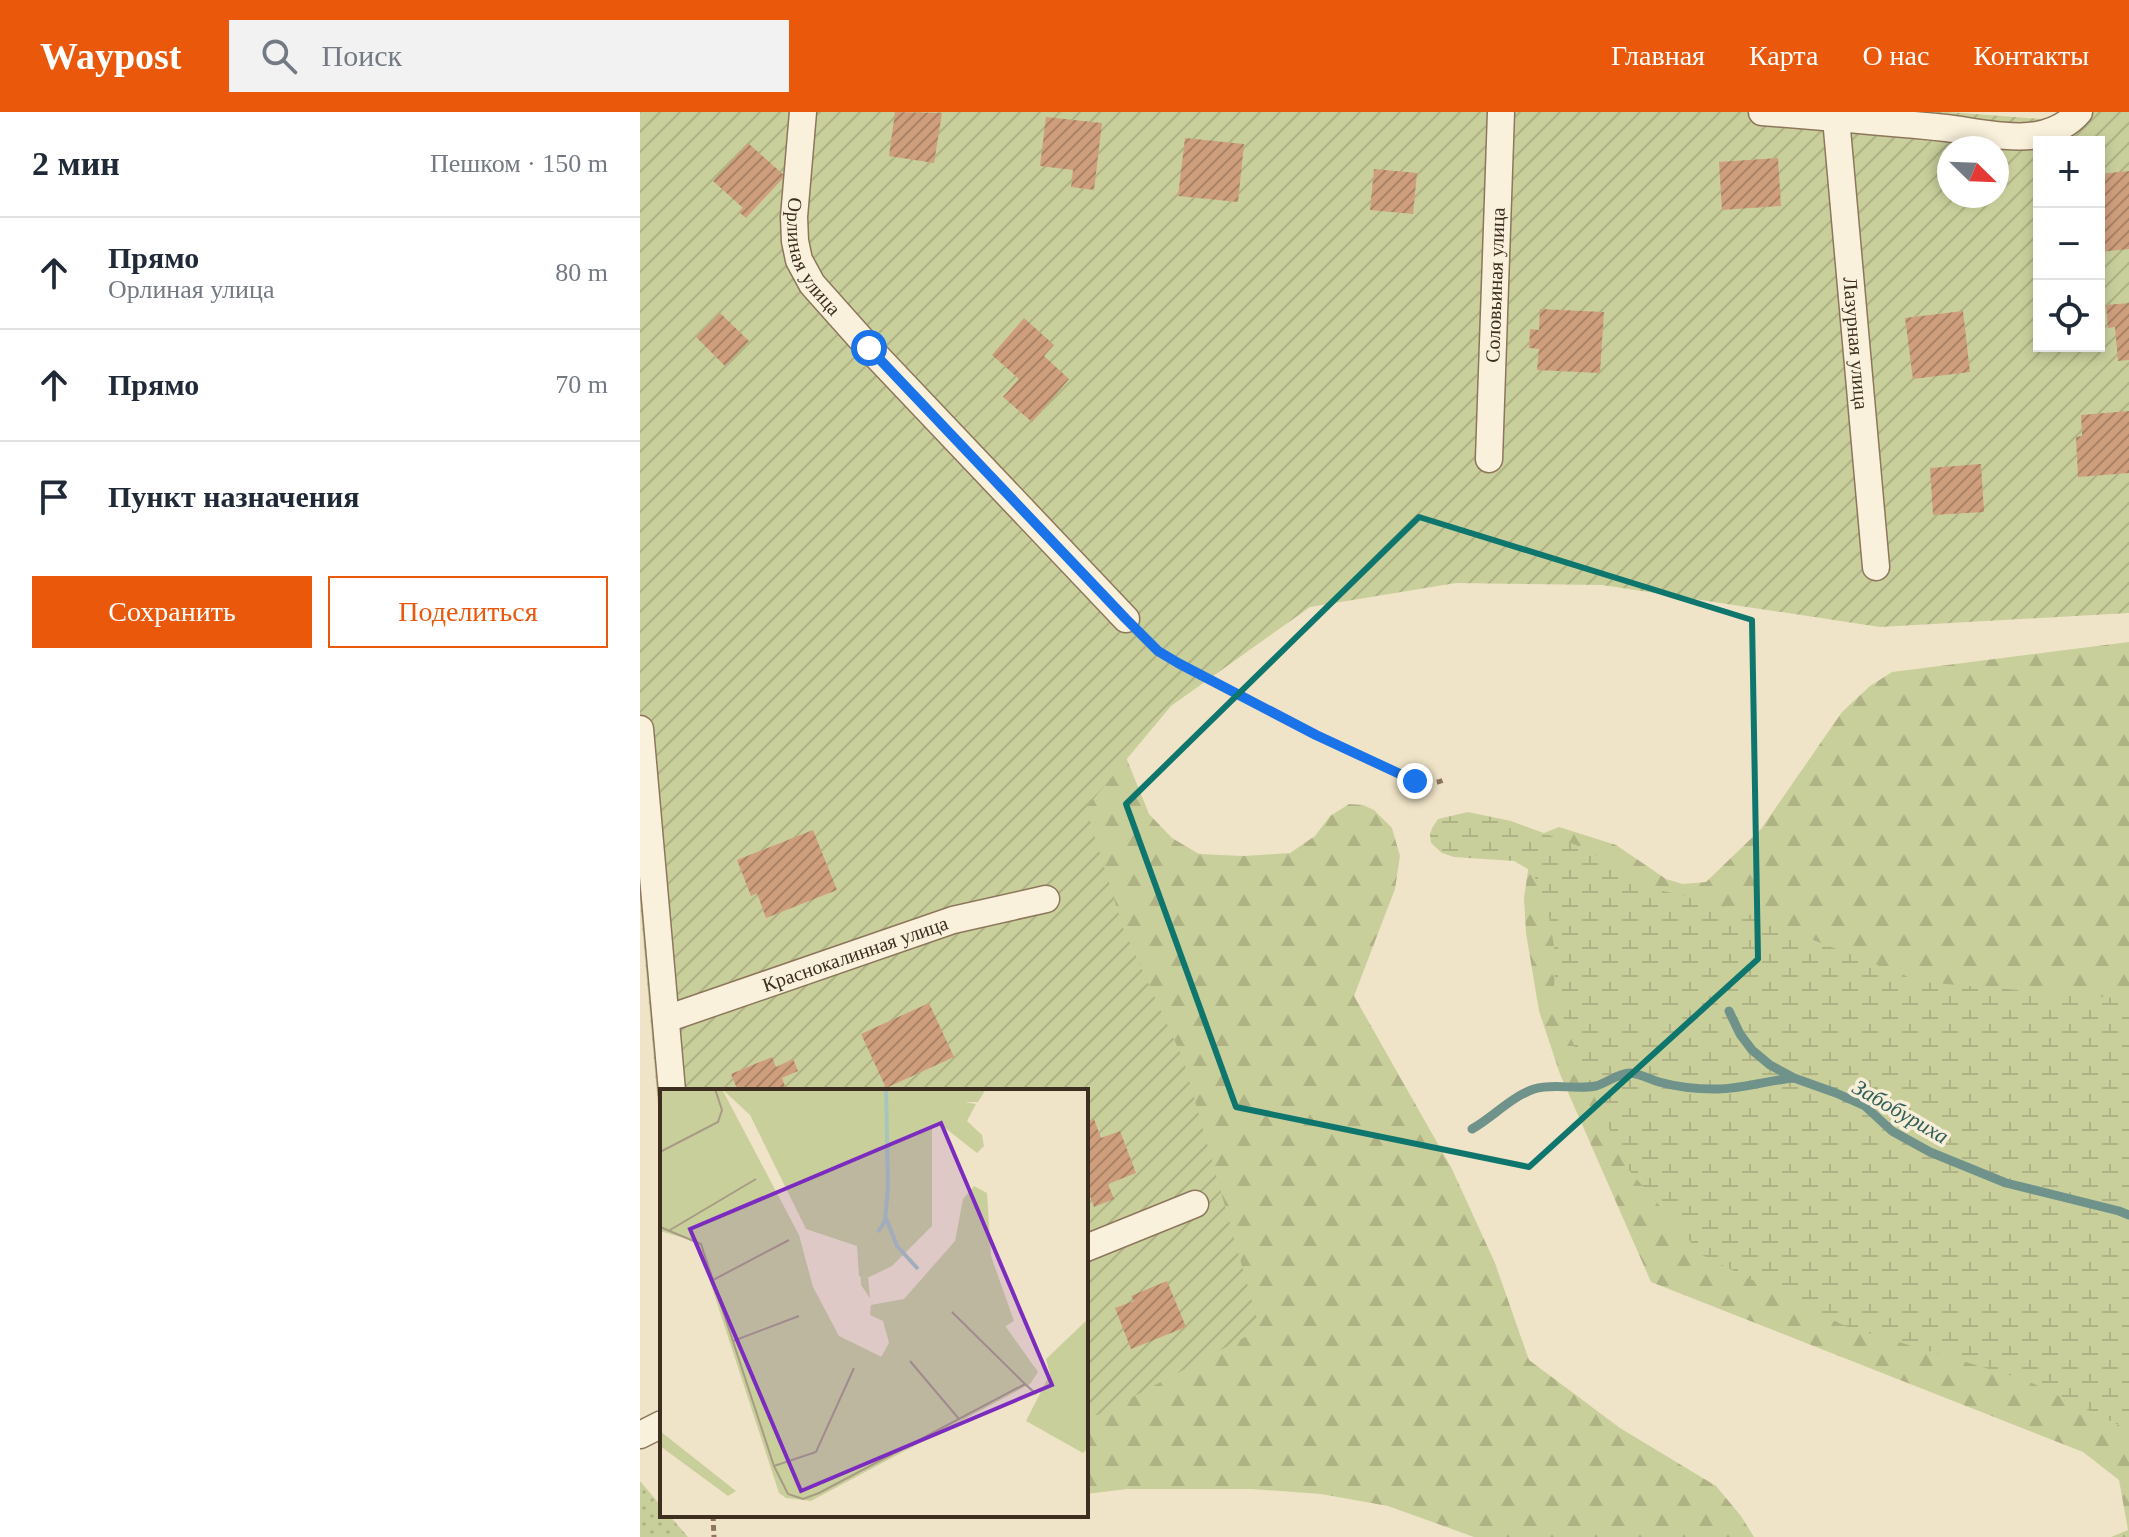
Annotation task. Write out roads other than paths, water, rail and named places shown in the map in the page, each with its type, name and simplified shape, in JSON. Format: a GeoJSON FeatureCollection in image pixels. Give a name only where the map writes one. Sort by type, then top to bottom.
{"type":"FeatureCollection","features":[{"type":"Feature","properties":{"kind":"street","name":"Орлиная улица"},"geometry":{"type":"LineString","coordinates":[[803,112],[794,217],[795,241],[799,260],[812,284],[1126,619]]}},
{"type":"Feature","properties":{"kind":"street","name":"Соловьиная улица"},"geometry":{"type":"LineString","coordinates":[[1489,459],[1501,112]]}},
{"type":"Feature","properties":{"kind":"street"},"geometry":{"type":"LineString","coordinates":[[1762,112],[2013,136],[2035,136],[2052,130],[2072,120],[2079,112]]}},
{"type":"Feature","properties":{"kind":"street","name":"Лазурная улица"},"geometry":{"type":"LineString","coordinates":[[1836,118],[1876,567]]}},
{"type":"Feature","properties":{"kind":"street"},"geometry":{"type":"LineString","coordinates":[[640,729],[672,1089]]}},
{"type":"Feature","properties":{"kind":"street","name":"Краснокалинная улица"},"geometry":{"type":"LineString","coordinates":[[666,1019],[953,920],[1046,899]]}},
{"type":"Feature","properties":{"kind":"street"},"geometry":{"type":"LineString","coordinates":[[1088,1247],[1195,1204]]}},
{"type":"Feature","properties":{"kind":"street"},"geometry":{"type":"LineString","coordinates":[[640,1435],[660,1425]]}},
{"type":"Feature","properties":{"kind":"waterway","name":"Забобуриха"},"geometry":{"type":"LineString","coordinates":[[1729,1011],[1752,1050],[1770,1065],[1794,1078],[1865,1106],[1892,1131],[1930,1152],[2006,1183],[2129,1215]]}},
{"type":"Feature","properties":{"kind":"waterway"},"geometry":{"type":"LineString","coordinates":[[1472,1129],[1534,1089],[1596,1086],[1626,1073],[1673,1085],[1708,1089],[1735,1088],[1794,1078]]}}]}
